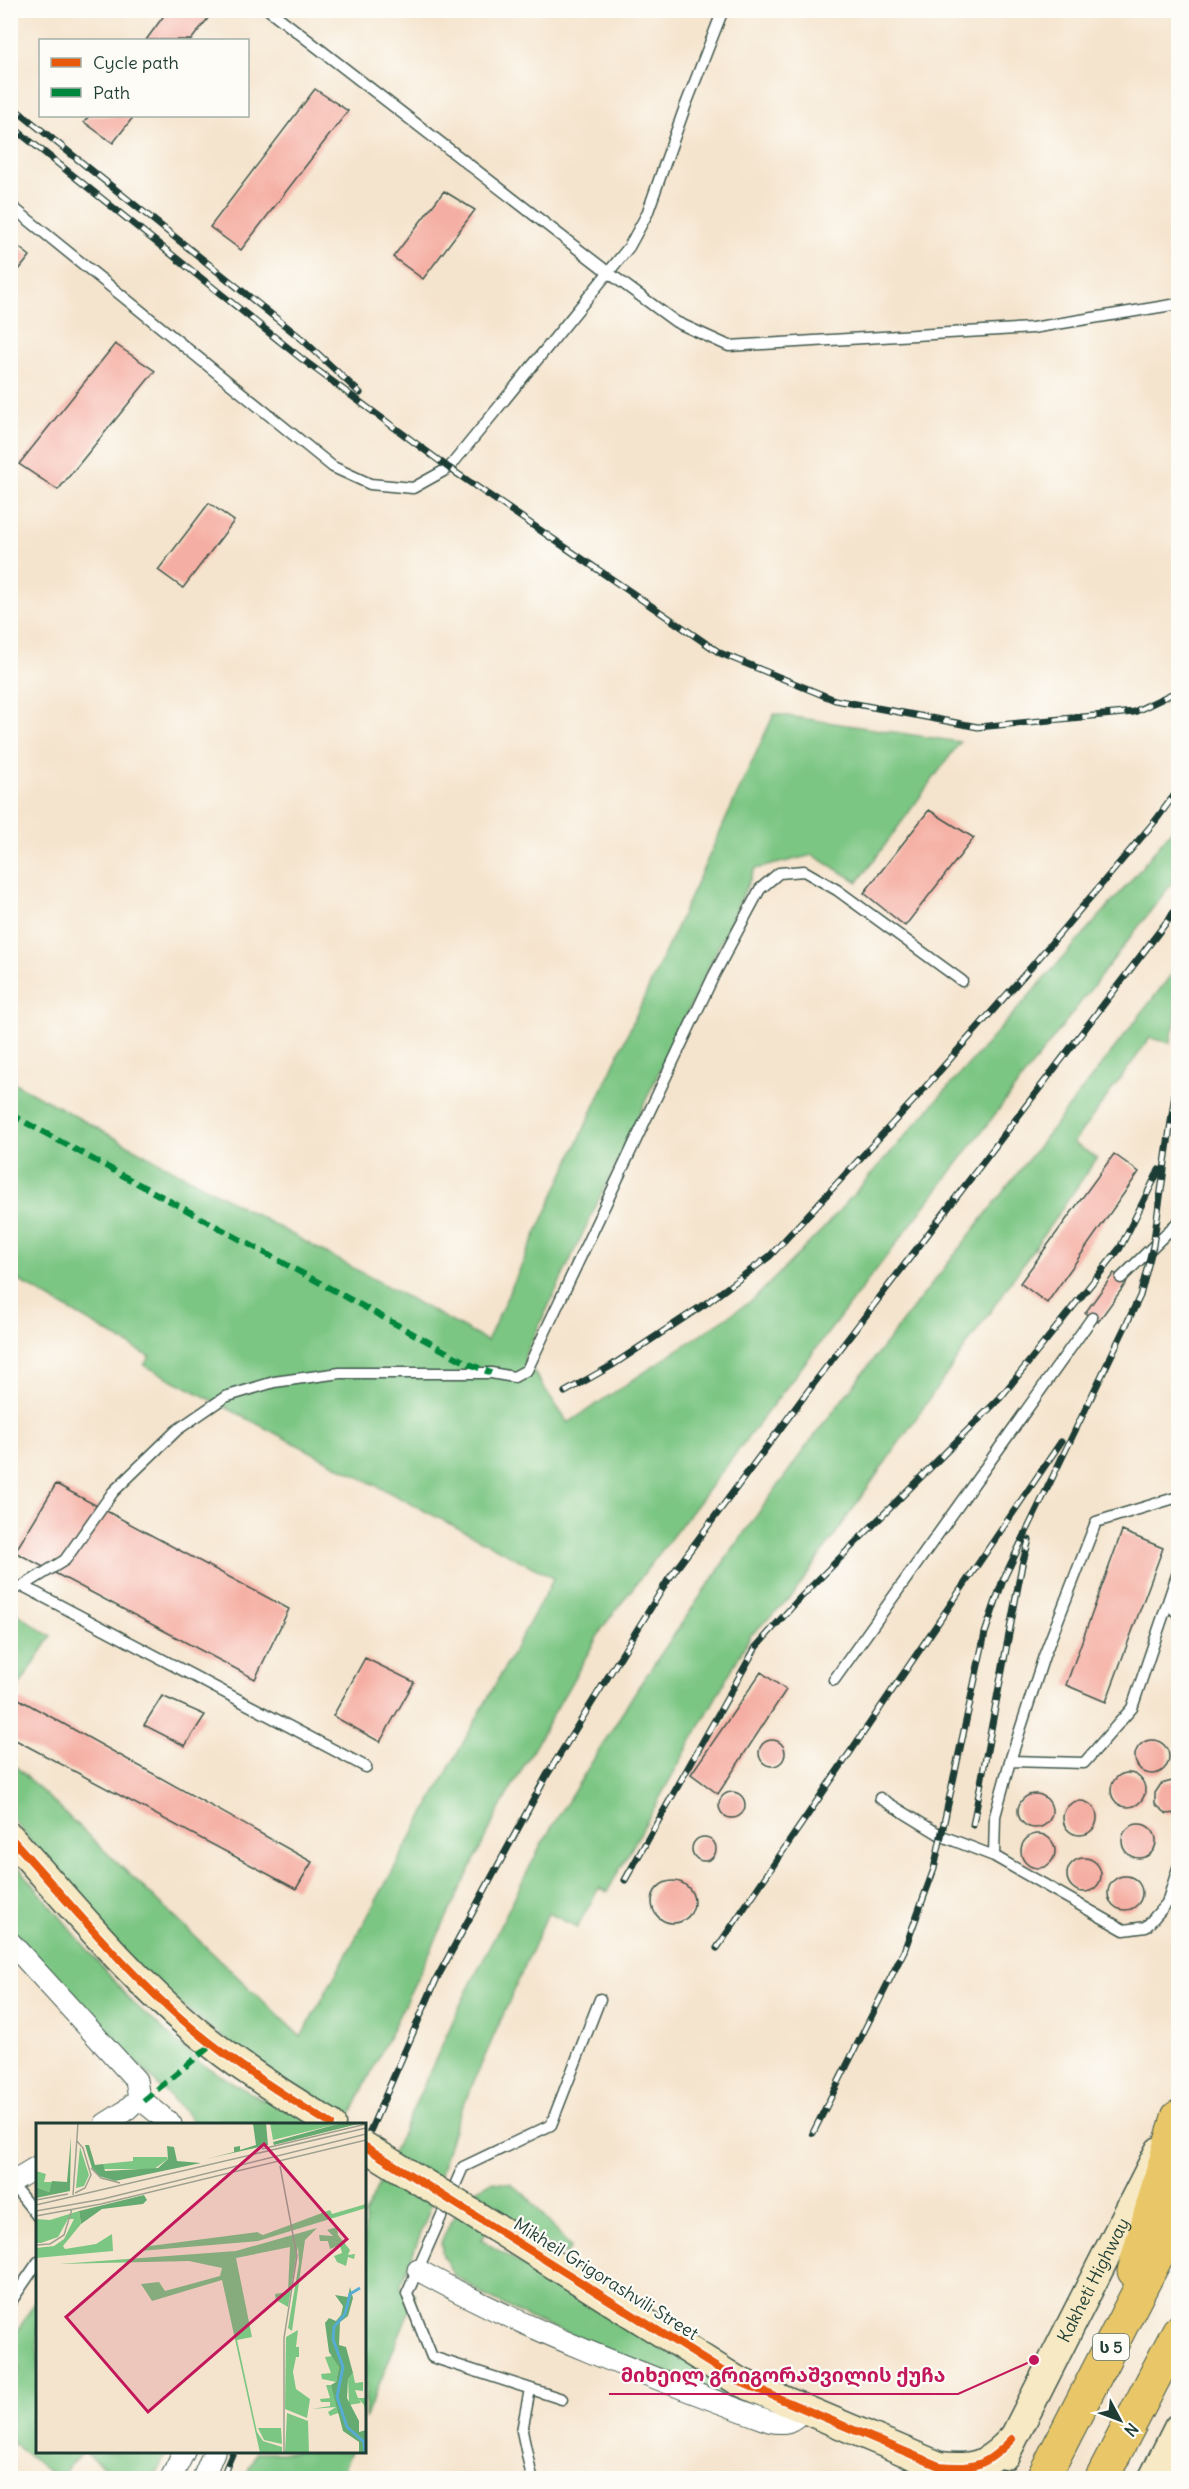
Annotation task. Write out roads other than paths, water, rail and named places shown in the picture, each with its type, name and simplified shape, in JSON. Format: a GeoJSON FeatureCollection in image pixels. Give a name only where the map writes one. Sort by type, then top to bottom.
{"type":"FeatureCollection","features":[{"type":"Feature","properties":{"kind":"highway"},"geometry":{"type":"LineString","coordinates":[[1112,2345],[1179,2117]]}},
{"type":"Feature","properties":{"kind":"highway","name":"ს 5"},"geometry":{"type":"LineString","coordinates":[[1043,2478],[1179,2215]]}},
{"type":"Feature","properties":{"kind":"highway"},"geometry":{"type":"LineString","coordinates":[[1102,2478],[1179,2332]]}},
{"type":"Feature","properties":{"kind":"street"},"geometry":{"type":"LineString","coordinates":[[10,1836],[131,1971],[192,2028],[261,2081],[329,2123]]}},
{"type":"Feature","properties":{"kind":"street"},"geometry":{"type":"LineString","coordinates":[[10,1942],[117,2057],[136,2080],[139,2098],[170,2123]]}},
{"type":"Feature","properties":{"kind":"street"},"geometry":{"type":"LineString","coordinates":[[107,2123],[124,2112],[139,2098]]}},
{"type":"Feature","properties":{"kind":"street","name":"Kakheti Highway"},"geometry":{"type":"LineString","coordinates":[[993,2478],[1179,2111]]}},
{"type":"Feature","properties":{"kind":"street","name":"Mikheil Grigorashvili Street"},"geometry":{"type":"LineString","coordinates":[[366,2147],[738,2381],[945,2472]]}},
{"type":"Feature","properties":{"kind":"street"},"geometry":{"type":"LineString","coordinates":[[11,2183],[36,2167]]}},
{"type":"Feature","properties":{"kind":"street"},"geometry":{"type":"LineString","coordinates":[[418,2270],[452,2289],[538,2329],[769,2421],[782,2424],[795,2419],[803,2410]]}},
{"type":"Feature","properties":{"kind":"street"},"geometry":{"type":"LineString","coordinates":[[1153,2478],[1179,2428]]}},
{"type":"Feature","properties":{"kind":"street"},"geometry":{"type":"LineString","coordinates":[[945,2472],[973,2467],[996,2456],[1012,2439]]}},
{"type":"Feature","properties":{"kind":"street"},"geometry":{"type":"LineString","coordinates":[[171,2478],[183,2453]]}},
{"type":"Feature","properties":{"kind":"street"},"geometry":{"type":"LineString","coordinates":[[203,2478],[213,2453]]}},
{"type":"Feature","properties":{"kind":"lane"},"geometry":{"type":"LineString","coordinates":[[269,10],[609,273],[676,321],[729,346],[1032,328],[1179,304]]}},
{"type":"Feature","properties":{"kind":"lane"},"geometry":{"type":"LineString","coordinates":[[10,205],[333,467],[370,484],[412,488],[450,468],[629,247],[647,214],[685,106],[723,10]]}},
{"type":"Feature","properties":{"kind":"lane"},"geometry":{"type":"LineString","coordinates":[[10,1590],[23,1586],[65,1560],[113,1492],[177,1430],[225,1397],[274,1382],[340,1373],[491,1373],[514,1377],[527,1370],[714,975],[760,889],[779,873],[804,871],[837,890],[962,981]]}},
{"type":"Feature","properties":{"kind":"lane"},"geometry":{"type":"LineString","coordinates":[[1121,1278],[1179,1222]]}},
{"type":"Feature","properties":{"kind":"lane"},"geometry":{"type":"LineString","coordinates":[[834,1680],[1092,1318]]}},
{"type":"Feature","properties":{"kind":"lane"},"geometry":{"type":"LineString","coordinates":[[994,1856],[995,1816],[1010,1761],[1044,1656],[1096,1522],[1179,1497]]}},
{"type":"Feature","properties":{"kind":"lane"},"geometry":{"type":"LineString","coordinates":[[1010,1761],[1084,1763],[1132,1708],[1179,1572]]}},
{"type":"Feature","properties":{"kind":"lane"},"geometry":{"type":"LineString","coordinates":[[23,1586],[366,1767]]}},
{"type":"Feature","properties":{"kind":"lane"},"geometry":{"type":"LineString","coordinates":[[1168,1603],[1179,1614]]}},
{"type":"Feature","properties":{"kind":"lane"},"geometry":{"type":"LineString","coordinates":[[880,1798],[942,1836],[994,1856],[1124,1930],[1146,1926],[1167,1903],[1179,1868]]}},
{"type":"Feature","properties":{"kind":"lane"},"geometry":{"type":"LineString","coordinates":[[562,2399],[432,2357],[407,2294],[463,2167],[551,2125],[600,1999]]}},
{"type":"Feature","properties":{"kind":"lane"},"geometry":{"type":"LineString","coordinates":[[11,2183],[36,2214]]}},
{"type":"Feature","properties":{"kind":"lane"},"geometry":{"type":"LineString","coordinates":[[10,2302],[36,2265]]}},
{"type":"Feature","properties":{"kind":"lane"},"geometry":{"type":"LineString","coordinates":[[530,2389],[522,2431],[532,2478]]}},
{"type":"Feature","properties":{"kind":"railway"},"geometry":{"type":"LineString","coordinates":[[10,105],[302,339],[360,393]]}},
{"type":"Feature","properties":{"kind":"railway"},"geometry":{"type":"LineString","coordinates":[[10,125],[302,359],[449,468],[720,653],[835,700],[978,727],[1134,712],[1178,691]]}},
{"type":"Feature","properties":{"kind":"railway"},"geometry":{"type":"LineString","coordinates":[[565,1392],[611,1366],[708,1302],[770,1256],[914,1100],[1032,966],[1156,820],[1178,790]]}},
{"type":"Feature","properties":{"kind":"railway"},"geometry":{"type":"LineString","coordinates":[[366,2140],[436,1980],[547,1775],[668,1580],[805,1395],[1178,907]]}},
{"type":"Feature","properties":{"kind":"railway"},"geometry":{"type":"LineString","coordinates":[[813,2133],[904,1951],[934,1869],[985,1633],[1003,1580],[1140,1296],[1153,1246],[1178,1073]]}},
{"type":"Feature","properties":{"kind":"railway"},"geometry":{"type":"LineString","coordinates":[[625,1880],[756,1647],[799,1599],[1000,1398],[1120,1248],[1159,1170]]}},
{"type":"Feature","properties":{"kind":"railway"},"geometry":{"type":"LineString","coordinates":[[717,1948],[1061,1442]]}},
{"type":"Feature","properties":{"kind":"railway"},"geometry":{"type":"LineString","coordinates":[[973,1825],[1022,1565],[1029,1540]]}},
{"type":"Feature","properties":{"kind":"railway"},"geometry":{"type":"LineString","coordinates":[[222,2478],[233,2453]]}},
{"type":"Feature","properties":{"kind":"place","name":"მიხეილ გრიგორაშვილის ქუჩა"},"geometry":{"type":"Point","coordinates":[1034,2360]}}]}
